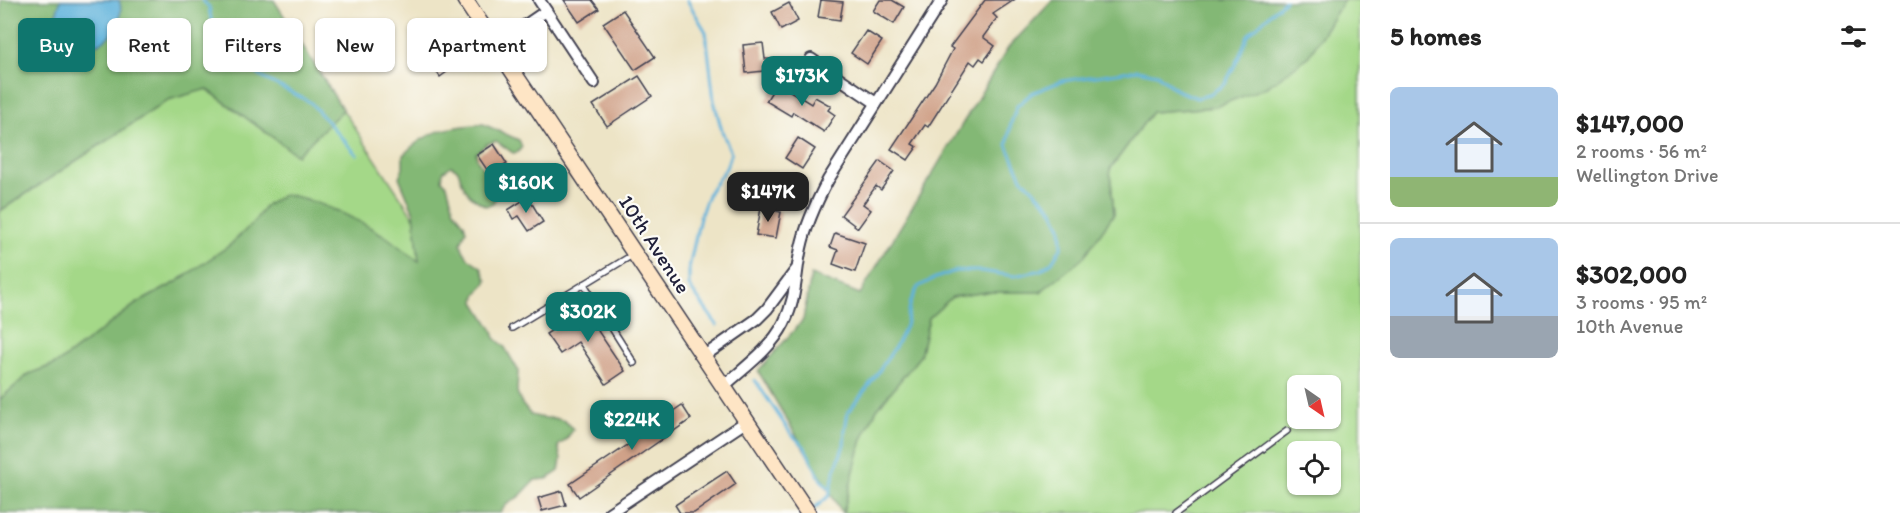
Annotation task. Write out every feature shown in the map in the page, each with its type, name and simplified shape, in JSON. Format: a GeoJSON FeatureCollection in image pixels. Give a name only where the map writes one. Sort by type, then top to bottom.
{"type":"FeatureCollection","features":[{"type":"Feature","properties":{"kind":"street","name":"10th Avenue"},"geometry":{"type":"LineString","coordinates":[[465,0],[477,18]]}},
{"type":"Feature","properties":{"kind":"street"},"geometry":{"type":"LineString","coordinates":[[539,0],[594,83]]}},
{"type":"Feature","properties":{"kind":"street"},"geometry":{"type":"LineString","coordinates":[[724,386],[762,352],[783,326],[793,303],[801,247],[814,208],[828,180],[942,0]]}},
{"type":"Feature","properties":{"kind":"street"},"geometry":{"type":"LineString","coordinates":[[536,18],[546,11]]}},
{"type":"Feature","properties":{"kind":"street"},"geometry":{"type":"LineString","coordinates":[[811,59],[876,103]]}},
{"type":"Feature","properties":{"kind":"street","name":"10th Avenue"},"geometry":{"type":"LineString","coordinates":[[513,72],[808,513]]}},
{"type":"Feature","properties":{"kind":"street"},"geometry":{"type":"LineString","coordinates":[[704,356],[758,319],[798,267]]}},
{"type":"Feature","properties":{"kind":"street"},"geometry":{"type":"LineString","coordinates":[[609,513],[747,421]]}},
{"type":"Feature","properties":{"kind":"lane"},"geometry":{"type":"LineString","coordinates":[[512,328],[635,253]]}},
{"type":"Feature","properties":{"kind":"lane"},"geometry":{"type":"LineString","coordinates":[[584,285],[634,363]]}},
{"type":"Feature","properties":{"kind":"lane"},"geometry":{"type":"LineString","coordinates":[[1176,513],[1287,431]]}},
{"type":"Feature","properties":{"kind":"green space"},"geometry":{"type":"Polygon","coordinates":[[[1,0],[274,0],[285,18],[203,18],[203,72],[303,72],[303,46],[315,65],[315,72],[319,72],[343,110],[297,155],[207,89],[168,100],[0,211],[1,0]]]}},
{"type":"Feature","properties":{"kind":"green space"},"geometry":{"type":"Polygon","coordinates":[[[1053,0],[1344,0],[1308,57],[1267,87],[1215,107],[1152,112],[1110,169],[1114,214],[1083,258],[1040,292],[987,292],[952,297],[929,318],[920,356],[877,409],[862,439],[842,513],[758,371],[803,320],[811,275],[860,294],[1008,48],[1053,0]]]}},
{"type":"Feature","properties":{"kind":"green space"},"geometry":{"type":"Polygon","coordinates":[[[1344,0],[1360,0],[1360,513],[843,513],[862,439],[877,409],[920,356],[929,318],[952,297],[987,292],[1041,292],[1114,214],[1110,169],[1152,112],[1215,107],[1308,57],[1344,0]]]}},
{"type":"Feature","properties":{"kind":"green space"},"geometry":{"type":"Polygon","coordinates":[[[206,89],[297,155],[343,110],[415,219],[419,262],[356,220],[321,205],[285,194],[265,206],[254,222],[230,245],[175,283],[136,304],[58,363],[29,374],[0,399],[0,211],[168,100],[206,89]]]}},
{"type":"Feature","properties":{"kind":"green space"},"geometry":{"type":"Polygon","coordinates":[[[483,124],[519,140],[522,147],[518,152],[513,153],[496,141],[487,144],[476,153],[477,159],[498,194],[493,203],[486,206],[474,199],[464,188],[458,170],[451,166],[443,172],[442,180],[447,185],[453,209],[464,223],[466,230],[461,243],[463,250],[468,258],[481,267],[487,281],[476,296],[475,302],[495,338],[504,346],[518,370],[517,392],[522,404],[531,415],[565,421],[573,429],[566,440],[558,446],[561,459],[559,471],[547,479],[535,480],[500,513],[0,513],[0,399],[29,374],[58,363],[136,304],[175,283],[230,245],[254,222],[265,206],[285,194],[311,201],[349,217],[385,236],[419,261],[414,213],[399,177],[403,168],[403,155],[421,140],[440,131],[483,124]]]}},
{"type":"Feature","properties":{"kind":"water"},"geometry":{"type":"Polygon","coordinates":[[[61,0],[119,0],[120,12],[119,18],[107,18],[107,38],[95,44],[95,18],[58,18],[61,0]]]}},
{"type":"Feature","properties":{"kind":"building"},"geometry":{"type":"Polygon","coordinates":[[[564,0],[592,0],[599,9],[579,22],[564,0]]]}},
{"type":"Feature","properties":{"kind":"building"},"geometry":{"type":"Polygon","coordinates":[[[821,0],[843,2],[840,20],[818,17],[821,0]]]}},
{"type":"Feature","properties":{"kind":"building"},"geometry":{"type":"Polygon","coordinates":[[[880,0],[892,0],[904,7],[894,24],[873,11],[880,0]]]}},
{"type":"Feature","properties":{"kind":"building"},"geometry":{"type":"Polygon","coordinates":[[[985,0],[1014,0],[993,14],[997,18],[983,37],[995,46],[984,61],[980,58],[975,65],[970,61],[928,127],[925,125],[912,144],[917,147],[908,160],[891,149],[935,83],[953,49],[950,47],[985,0]]]}},
{"type":"Feature","properties":{"kind":"building"},"geometry":{"type":"Polygon","coordinates":[[[789,3],[798,21],[781,30],[772,12],[789,3]]]}},
{"type":"Feature","properties":{"kind":"building"},"geometry":{"type":"Polygon","coordinates":[[[623,10],[655,57],[635,70],[603,23],[623,10]]]}},
{"type":"Feature","properties":{"kind":"building"},"geometry":{"type":"Polygon","coordinates":[[[866,31],[882,41],[867,64],[851,53],[866,31]]]}},
{"type":"Feature","properties":{"kind":"building"},"geometry":{"type":"Polygon","coordinates":[[[763,43],[765,59],[771,59],[773,70],[746,73],[743,45],[763,43]]]}},
{"type":"Feature","properties":{"kind":"building"},"geometry":{"type":"Polygon","coordinates":[[[437,72],[447,72],[440,77],[437,72]]]}},
{"type":"Feature","properties":{"kind":"building"},"geometry":{"type":"Polygon","coordinates":[[[639,76],[652,96],[607,126],[593,105],[639,76]]]}},
{"type":"Feature","properties":{"kind":"building"},"geometry":{"type":"Polygon","coordinates":[[[777,83],[811,104],[815,97],[831,106],[828,110],[835,115],[824,132],[793,112],[791,116],[766,101],[777,83]]]}},
{"type":"Feature","properties":{"kind":"building"},"geometry":{"type":"Polygon","coordinates":[[[798,138],[815,149],[802,169],[785,158],[798,138]]]}},
{"type":"Feature","properties":{"kind":"building"},"geometry":{"type":"Polygon","coordinates":[[[494,144],[507,164],[502,167],[505,173],[494,180],[477,155],[494,144]]]}},
{"type":"Feature","properties":{"kind":"building"},"geometry":{"type":"Polygon","coordinates":[[[880,161],[894,171],[881,190],[876,186],[863,204],[871,210],[858,228],[841,215],[880,161]]]}},
{"type":"Feature","properties":{"kind":"building"},"geometry":{"type":"Polygon","coordinates":[[[528,197],[543,222],[529,231],[519,216],[513,219],[508,210],[528,197]]]}},
{"type":"Feature","properties":{"kind":"building"},"geometry":{"type":"Polygon","coordinates":[[[761,208],[781,212],[776,238],[756,235],[761,208]]]}},
{"type":"Feature","properties":{"kind":"building"},"geometry":{"type":"Polygon","coordinates":[[[835,233],[865,243],[855,272],[833,264],[838,250],[830,247],[835,233]]]}},
{"type":"Feature","properties":{"kind":"building"},"geometry":{"type":"Polygon","coordinates":[[[588,307],[591,312],[594,310],[601,320],[598,322],[602,328],[598,331],[625,371],[606,384],[578,342],[560,354],[546,334],[588,307]]]}},
{"type":"Feature","properties":{"kind":"building"},"geometry":{"type":"Polygon","coordinates":[[[682,405],[691,419],[579,497],[570,484],[682,405]]]}},
{"type":"Feature","properties":{"kind":"building"},"geometry":{"type":"Polygon","coordinates":[[[727,471],[736,484],[694,513],[680,513],[675,505],[727,471]]]}},
{"type":"Feature","properties":{"kind":"building"},"geometry":{"type":"Polygon","coordinates":[[[562,491],[566,505],[542,511],[538,498],[562,491]]]}},
{"type":"Feature","properties":{"kind":"waterway"},"geometry":{"type":"LineString","coordinates":[[202,0],[209,7],[211,19],[217,31],[227,37],[230,46],[261,77],[310,102],[357,155]]}},
{"type":"Feature","properties":{"kind":"waterway"},"geometry":{"type":"LineString","coordinates":[[687,0],[706,32],[714,101],[731,153],[726,168],[709,192],[700,217],[689,268],[689,286],[717,325]]}},
{"type":"Feature","properties":{"kind":"waterway"},"geometry":{"type":"LineString","coordinates":[[811,511],[829,496],[844,445],[848,412],[895,347],[906,326],[911,301],[918,287],[955,271],[981,271],[1014,276],[1041,270],[1052,262],[1062,246],[1061,227],[1052,209],[1022,178],[1007,145],[1017,106],[1032,93],[1062,81],[1137,70],[1157,74],[1176,90],[1197,98],[1208,95],[1225,84],[1248,35],[1285,0]]}},
{"type":"Feature","properties":{"kind":"waterway"},"geometry":{"type":"LineString","coordinates":[[755,380],[791,434],[804,446],[821,480],[831,490]]}}]}
